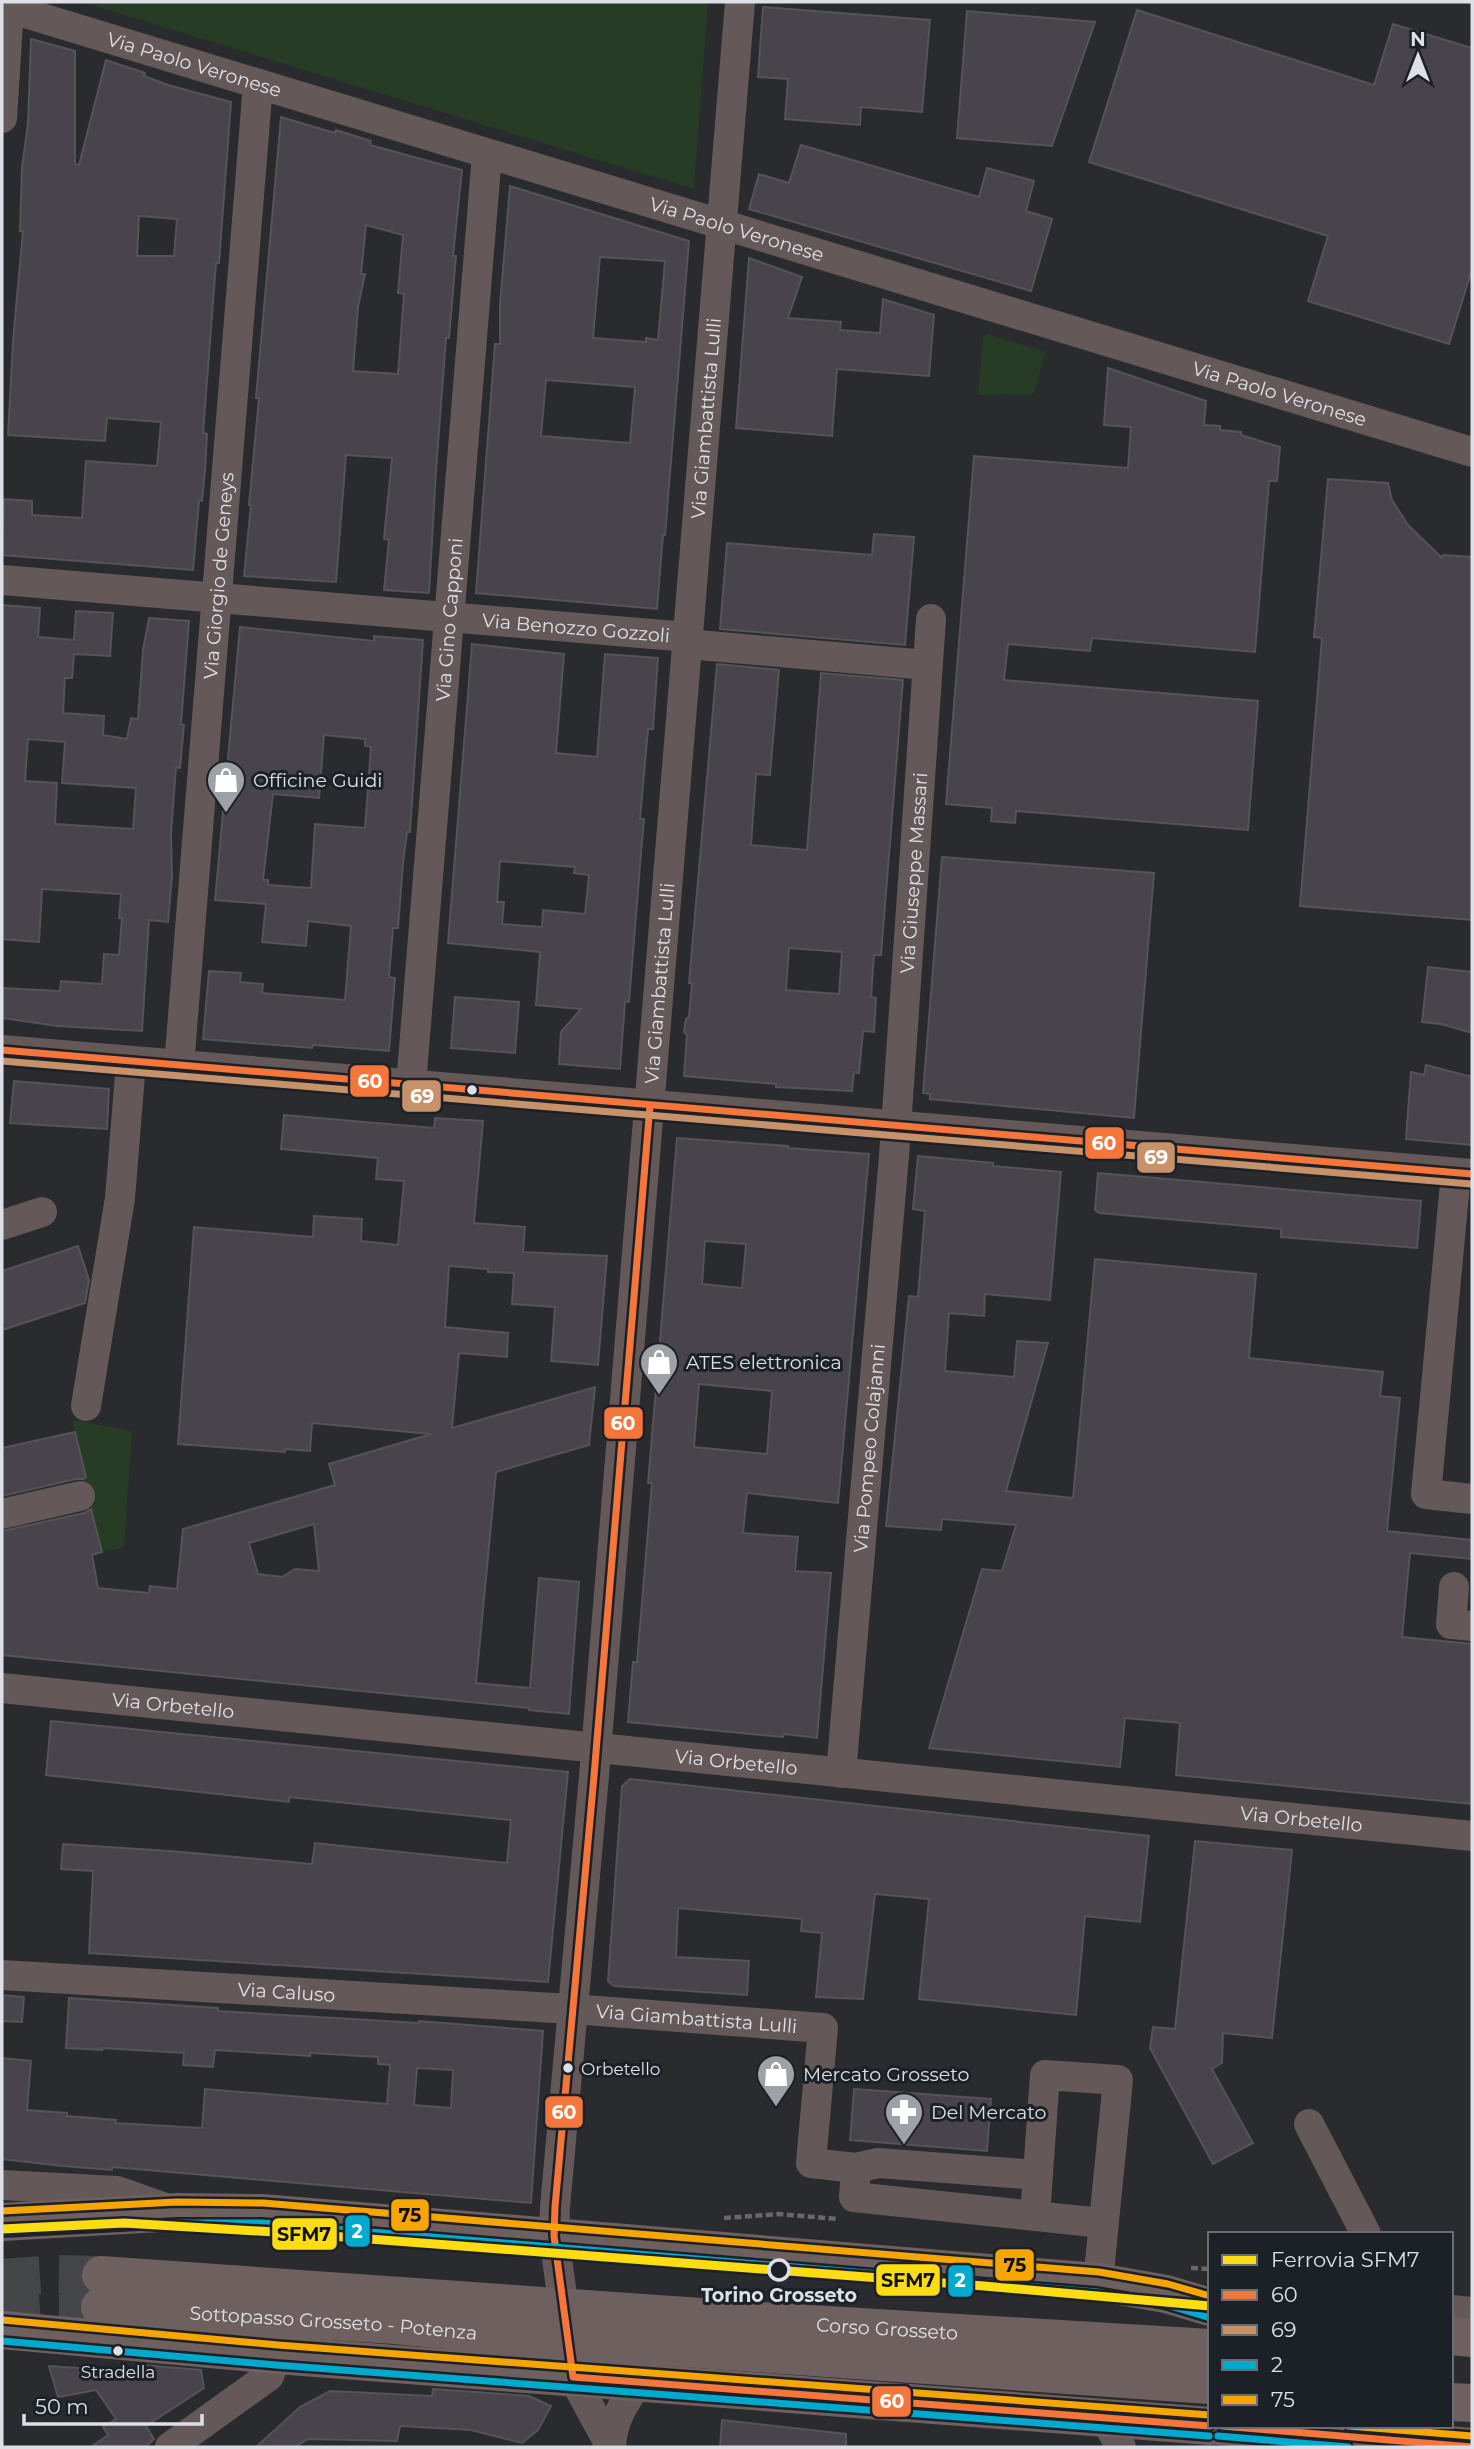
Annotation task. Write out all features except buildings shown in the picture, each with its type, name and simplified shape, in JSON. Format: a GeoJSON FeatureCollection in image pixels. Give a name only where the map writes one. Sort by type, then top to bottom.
{"type":"FeatureCollection","features":[{"type":"Feature","properties":{"kind":"main road"},"geometry":{"type":"LineString","coordinates":[[2,2222],[178,2212],[262,2213],[1098,2281],[1208,2305]]}},
{"type":"Feature","properties":{"kind":"main road","name":"Sottopasso Grosseto - Potenza"},"geometry":{"type":"LineString","coordinates":[[101,2291],[566,2324]]}},
{"type":"Feature","properties":{"kind":"main road","name":"Corso Grosseto"},"geometry":{"type":"LineString","coordinates":[[566,2324],[743,2320],[1208,2348]]}},
{"type":"Feature","properties":{"kind":"main road","name":"Corso Grosseto"},"geometry":{"type":"LineString","coordinates":[[566,2324],[1208,2385]]}},
{"type":"Feature","properties":{"kind":"main road"},"geometry":{"type":"LineString","coordinates":[[2,2330],[639,2382],[1112,2432],[1151,2434],[1208,2426]]}},
{"type":"Feature","properties":{"kind":"main road"},"geometry":{"type":"LineString","coordinates":[[1453,2336],[1472,2338]]}},
{"type":"Feature","properties":{"kind":"main road"},"geometry":{"type":"LineString","coordinates":[[1453,2363],[1472,2364]]}},
{"type":"Feature","properties":{"kind":"main road"},"geometry":{"type":"LineString","coordinates":[[1453,2402],[1472,2403]]}},
{"type":"Feature","properties":{"kind":"main road"},"geometry":{"type":"LineString","coordinates":[[1243,2428],[1472,2447]]}},
{"type":"Feature","properties":{"kind":"street","name":"Via Giambattista Lulli"},"geometry":{"type":"LineString","coordinates":[[573,2377],[554,2236],[597,1748],[740,2]]}},
{"type":"Feature","properties":{"kind":"street","name":"Via Paolo Veronese"},"geometry":{"type":"LineString","coordinates":[[5,7],[1472,452]]}},
{"type":"Feature","properties":{"kind":"street"},"geometry":{"type":"LineString","coordinates":[[2,118],[5,7]]}},
{"type":"Feature","properties":{"kind":"street","name":"Via Giorgio de Geneys"},"geometry":{"type":"LineString","coordinates":[[179,1066],[258,84]]}},
{"type":"Feature","properties":{"kind":"street","name":"Via Gino Capponi"},"geometry":{"type":"LineString","coordinates":[[411,1086],[487,154]]}},
{"type":"Feature","properties":{"kind":"street","name":"Via Benozzo Gozzoli"},"geometry":{"type":"LineString","coordinates":[[2,580],[449,617],[927,665]]}},
{"type":"Feature","properties":{"kind":"street","name":"Via Giuseppe Massari"},"geometry":{"type":"LineString","coordinates":[[896,1125],[931,619]]}},
{"type":"Feature","properties":{"kind":"street"},"geometry":{"type":"LineString","coordinates":[[2,1050],[1464,1173],[1426,1494],[1472,1499]]}},
{"type":"Feature","properties":{"kind":"street"},"geometry":{"type":"LineString","coordinates":[[86,1406],[120,1198],[131,1062]]}},
{"type":"Feature","properties":{"kind":"street","name":"Via Pompeo Colajanni"},"geometry":{"type":"LineString","coordinates":[[841,1773],[896,1125]]}},
{"type":"Feature","properties":{"kind":"street"},"geometry":{"type":"LineString","coordinates":[[2,1225],[42,1212]]}},
{"type":"Feature","properties":{"kind":"street"},"geometry":{"type":"LineString","coordinates":[[2,1514],[80,1496]]}},
{"type":"Feature","properties":{"kind":"street"},"geometry":{"type":"LineString","coordinates":[[1454,1587],[1451,1624],[1472,1626]]}},
{"type":"Feature","properties":{"kind":"street","name":"Via Orbetello"},"geometry":{"type":"LineString","coordinates":[[2,1688],[1472,1836]]}},
{"type":"Feature","properties":{"kind":"street","name":"Via Caluso"},"geometry":{"type":"LineString","coordinates":[[2,1975],[572,2009]]}},
{"type":"Feature","properties":{"kind":"street","name":"Via Giambattista Lulli"},"geometry":{"type":"LineString","coordinates":[[572,2009],[823,2028],[811,2163],[856,2168]]}},
{"type":"Feature","properties":{"kind":"street"},"geometry":{"type":"LineString","coordinates":[[1035,2216],[1045,2075],[1118,2080],[1098,2281],[1208,2290]]}},
{"type":"Feature","properties":{"kind":"street"},"geometry":{"type":"LineString","coordinates":[[1309,2124],[1365,2232]]}},
{"type":"Feature","properties":{"kind":"street"},"geometry":{"type":"LineString","coordinates":[[1038,2175],[878,2163],[856,2168],[854,2197],[1102,2223]]}},
{"type":"Feature","properties":{"kind":"street"},"geometry":{"type":"LineString","coordinates":[[2,2185],[117,2192],[178,2212]]}},
{"type":"Feature","properties":{"kind":"street"},"geometry":{"type":"LineString","coordinates":[[1453,2310],[1472,2312]]}},
{"type":"Feature","properties":{"kind":"street"},"geometry":{"type":"LineString","coordinates":[[170,2447],[270,2376],[277,2354]]}},
{"type":"Feature","properties":{"kind":"street"},"geometry":{"type":"LineString","coordinates":[[573,2377],[610,2447]]}},
{"type":"Feature","properties":{"kind":"street"},"geometry":{"type":"LineString","coordinates":[[610,2447],[611,2430],[639,2382]]}},
{"type":"Feature","properties":{"kind":"green space"},"geometry":{"type":"Polygon","coordinates":[[[82,2],[708,2],[694,189],[82,2]]]}},
{"type":"Feature","properties":{"kind":"green space"},"geometry":{"type":"Polygon","coordinates":[[[988,334],[1046,352],[1033,394],[978,395],[983,338],[988,334]]]}},
{"type":"Feature","properties":{"kind":"green space"},"geometry":{"type":"Polygon","coordinates":[[[72,1420],[132,1431],[124,1547],[102,1552],[72,1420]]]}},
{"type":"Feature","properties":{"kind":"tunnel"},"geometry":{"type":"LineString","coordinates":[[2,2278],[54,2274],[101,2275]]}},
{"type":"Feature","properties":{"kind":"tunnel"},"geometry":{"type":"LineString","coordinates":[[2,2311],[100,2307]]}},
{"type":"Feature","properties":{"kind":"rail line","name":"SFM7"},"geometry":{"type":"LineString","coordinates":[[2,2229],[124,2223],[291,2233],[1208,2306]]}},
{"type":"Feature","properties":{"kind":"transit line","name":"60"},"geometry":{"type":"LineString","coordinates":[[2,1050],[1472,1174]]}},
{"type":"Feature","properties":{"kind":"transit line","name":"69"},"geometry":{"type":"LineString","coordinates":[[2,1061],[1471,1184]]}},
{"type":"Feature","properties":{"kind":"transit line","name":"60"},"geometry":{"type":"LineString","coordinates":[[650,1105],[555,2207],[554,2236],[573,2377],[1208,2426]]}},
{"type":"Feature","properties":{"kind":"transit line","name":"75"},"geometry":{"type":"LineString","coordinates":[[2,2211],[177,2202],[263,2203],[1099,2272],[1168,2284],[1208,2295]]}},
{"type":"Feature","properties":{"kind":"transit line","name":"2"},"geometry":{"type":"LineString","coordinates":[[3,2232],[178,2223],[262,2223],[1097,2292],[1164,2304],[1207,2317]]}},
{"type":"Feature","properties":{"kind":"transit line","name":"75"},"geometry":{"type":"LineString","coordinates":[[3,2320],[278,2345],[1208,2415]]}},
{"type":"Feature","properties":{"kind":"transit line","name":"2"},"geometry":{"type":"LineString","coordinates":[[2,2341],[276,2365],[1209,2436]]}},
{"type":"Feature","properties":{"kind":"transit line","name":"60"},"geometry":{"type":"LineString","coordinates":[[1246,2428],[1472,2447]]}},
{"type":"Feature","properties":{"kind":"transit line","name":"75"},"geometry":{"type":"LineString","coordinates":[[1374,2428],[1472,2436]]}},
{"type":"Feature","properties":{"kind":"transit line","name":"2"},"geometry":{"type":"LineString","coordinates":[[1218,2436],[1348,2447]]}},
{"type":"Feature","properties":{"kind":"place","name":"Officine Guidi"},"geometry":{"type":"Point","coordinates":[226,814]}},
{"type":"Feature","properties":{"kind":"place","name":"ATES elettronica"},"geometry":{"type":"Point","coordinates":[659,1396]}},
{"type":"Feature","properties":{"kind":"place","name":"Orbetello"},"geometry":{"type":"Point","coordinates":[568,2068]}},
{"type":"Feature","properties":{"kind":"place","name":"Mercato Grosseto"},"geometry":{"type":"Point","coordinates":[776,2108]}},
{"type":"Feature","properties":{"kind":"place","name":"Del Mercato"},"geometry":{"type":"Point","coordinates":[904,2146]}},
{"type":"Feature","properties":{"kind":"place","name":"Torino Grosseto"},"geometry":{"type":"Point","coordinates":[779,2270]}},
{"type":"Feature","properties":{"kind":"place","name":"Stradella"},"geometry":{"type":"Point","coordinates":[118,2351]}}]}
